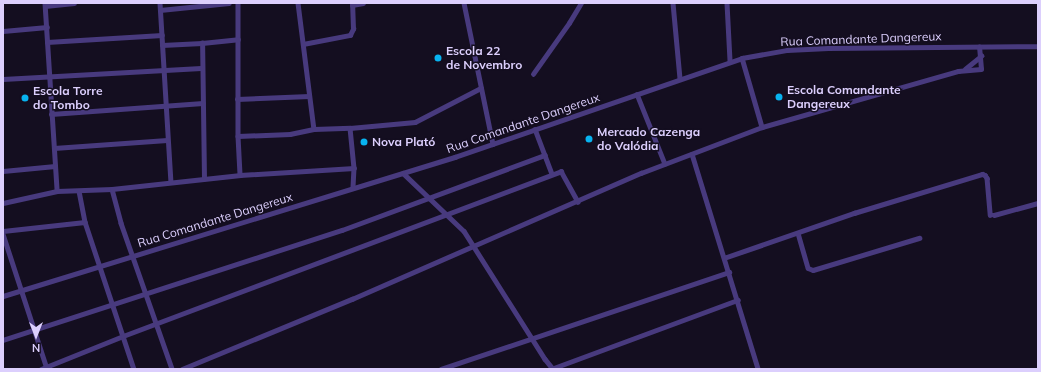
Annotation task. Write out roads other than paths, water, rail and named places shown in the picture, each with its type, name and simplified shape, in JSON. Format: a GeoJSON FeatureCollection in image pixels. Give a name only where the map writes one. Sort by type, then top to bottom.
{"type":"FeatureCollection","features":[{"type":"Feature","properties":{"kind":"street"},"geometry":{"type":"LineString","coordinates":[[57,191],[45,4],[74,3]]}},
{"type":"Feature","properties":{"kind":"street"},"geometry":{"type":"LineString","coordinates":[[160,3],[167,140],[171,182]]}},
{"type":"Feature","properties":{"kind":"street"},"geometry":{"type":"LineString","coordinates":[[160,10],[229,3]]}},
{"type":"Feature","properties":{"kind":"street"},"geometry":{"type":"LineString","coordinates":[[238,3],[237,99],[240,176]]}},
{"type":"Feature","properties":{"kind":"street"},"geometry":{"type":"LineString","coordinates":[[298,3],[314,129]]}},
{"type":"Feature","properties":{"kind":"street"},"geometry":{"type":"LineString","coordinates":[[303,44],[350,35],[353,29],[352,4],[363,3]]}},
{"type":"Feature","properties":{"kind":"street"},"geometry":{"type":"LineString","coordinates":[[464,3],[493,144]]}},
{"type":"Feature","properties":{"kind":"street"},"geometry":{"type":"LineString","coordinates":[[533,74],[569,23],[581,3]]}},
{"type":"Feature","properties":{"kind":"street"},"geometry":{"type":"LineString","coordinates":[[673,3],[680,79]]}},
{"type":"Feature","properties":{"kind":"street"},"geometry":{"type":"LineString","coordinates":[[727,3],[730,61]]}},
{"type":"Feature","properties":{"kind":"street"},"geometry":{"type":"LineString","coordinates":[[3,30],[47,27]]}},
{"type":"Feature","properties":{"kind":"street"},"geometry":{"type":"LineString","coordinates":[[47,42],[162,35]]}},
{"type":"Feature","properties":{"kind":"street"},"geometry":{"type":"LineString","coordinates":[[162,45],[238,39]]}},
{"type":"Feature","properties":{"kind":"street"},"geometry":{"type":"LineString","coordinates":[[202,43],[201,68],[204,179]]}},
{"type":"Feature","properties":{"kind":"street","name":"Rua Comandante Dangereux"},"geometry":{"type":"LineString","coordinates":[[3,296],[403,173],[493,144],[742,58],[787,50],[828,48],[1038,46]]}},
{"type":"Feature","properties":{"kind":"street"},"geometry":{"type":"LineString","coordinates":[[182,369],[475,246],[665,164],[762,126],[965,69],[982,69],[979,47]]}},
{"type":"Feature","properties":{"kind":"street"},"geometry":{"type":"LineString","coordinates":[[965,69],[981,56]]}},
{"type":"Feature","properties":{"kind":"street"},"geometry":{"type":"LineString","coordinates":[[742,58],[762,126]]}},
{"type":"Feature","properties":{"kind":"street"},"geometry":{"type":"LineString","coordinates":[[3,79],[201,68]]}},
{"type":"Feature","properties":{"kind":"street"},"geometry":{"type":"LineString","coordinates":[[238,136],[290,134],[314,129],[350,128],[415,122],[481,88]]}},
{"type":"Feature","properties":{"kind":"street"},"geometry":{"type":"LineString","coordinates":[[637,94],[665,164]]}},
{"type":"Feature","properties":{"kind":"street"},"geometry":{"type":"LineString","coordinates":[[237,99],[310,96]]}},
{"type":"Feature","properties":{"kind":"street"},"geometry":{"type":"LineString","coordinates":[[51,114],[203,103]]}},
{"type":"Feature","properties":{"kind":"street"},"geometry":{"type":"LineString","coordinates":[[350,128],[354,168],[353,188]]}},
{"type":"Feature","properties":{"kind":"street"},"geometry":{"type":"LineString","coordinates":[[535,129],[552,174]]}},
{"type":"Feature","properties":{"kind":"street"},"geometry":{"type":"LineString","coordinates":[[54,148],[167,140]]}},
{"type":"Feature","properties":{"kind":"street"},"geometry":{"type":"LineString","coordinates":[[692,154],[758,369]]}},
{"type":"Feature","properties":{"kind":"street"},"geometry":{"type":"LineString","coordinates":[[3,340],[112,303],[342,230],[545,155]]}},
{"type":"Feature","properties":{"kind":"street"},"geometry":{"type":"LineString","coordinates":[[3,171],[55,166]]}},
{"type":"Feature","properties":{"kind":"street"},"geometry":{"type":"LineString","coordinates":[[3,203],[57,191],[79,191],[204,179],[354,168]]}},
{"type":"Feature","properties":{"kind":"street"},"geometry":{"type":"LineString","coordinates":[[41,369],[47,368],[156,323],[552,174],[563,171],[578,202]]}},
{"type":"Feature","properties":{"kind":"street"},"geometry":{"type":"LineString","coordinates":[[403,173],[464,231],[475,246],[552,369],[738,300]]}},
{"type":"Feature","properties":{"kind":"street"},"geometry":{"type":"LineString","coordinates":[[724,258],[854,213],[982,174],[987,178],[990,214],[994,215],[1038,203]]}},
{"type":"Feature","properties":{"kind":"street"},"geometry":{"type":"LineString","coordinates":[[112,188],[172,369]]}},
{"type":"Feature","properties":{"kind":"street"},"geometry":{"type":"LineString","coordinates":[[79,191],[85,222],[134,369]]}},
{"type":"Feature","properties":{"kind":"street"},"geometry":{"type":"LineString","coordinates":[[47,368],[3,232],[85,222]]}},
{"type":"Feature","properties":{"kind":"street"},"geometry":{"type":"LineString","coordinates":[[798,233],[810,270],[919,238]]}},
{"type":"Feature","properties":{"kind":"street"},"geometry":{"type":"LineString","coordinates":[[442,369],[729,272]]}},
{"type":"Feature","properties":{"kind":"place","name":"Escola 22 de Novembro"},"geometry":{"type":"Point","coordinates":[438,58]}},
{"type":"Feature","properties":{"kind":"place","name":"Escola Comandante Dangereux"},"geometry":{"type":"Point","coordinates":[779,97]}},
{"type":"Feature","properties":{"kind":"place","name":"Escola Torre do Tombo"},"geometry":{"type":"Point","coordinates":[25,98]}},
{"type":"Feature","properties":{"kind":"place","name":"Mercado Cazenga do Valódia"},"geometry":{"type":"Point","coordinates":[589,139]}},
{"type":"Feature","properties":{"kind":"place","name":"Nova Plató"},"geometry":{"type":"Point","coordinates":[364,142]}}]}
